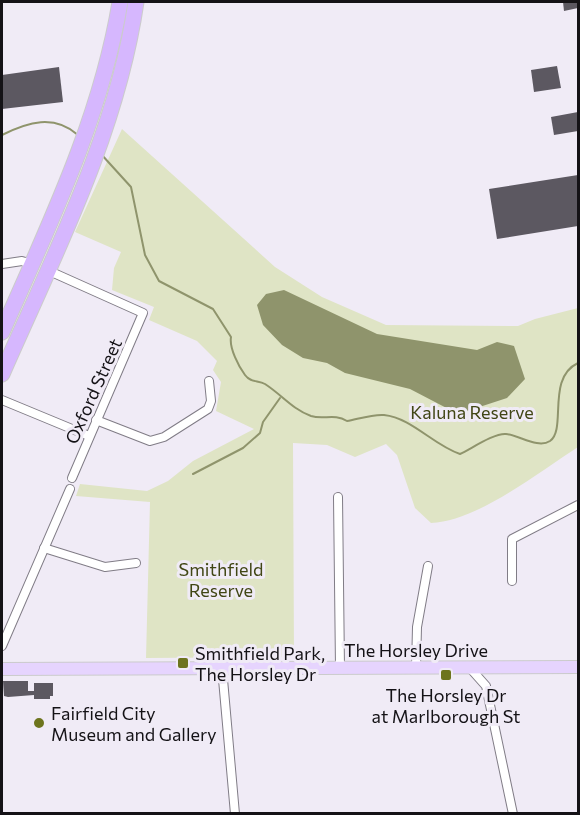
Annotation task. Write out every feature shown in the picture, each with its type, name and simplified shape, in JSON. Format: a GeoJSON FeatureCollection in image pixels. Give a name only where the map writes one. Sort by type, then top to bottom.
{"type":"FeatureCollection","features":[{"type":"Feature","properties":{"kind":"highway"},"geometry":{"type":"LineString","coordinates":[[2,332],[91,120],[120,2]]}},
{"type":"Feature","properties":{"kind":"highway"},"geometry":{"type":"LineString","coordinates":[[2,374],[106,132],[121,82],[136,2]]}},
{"type":"Feature","properties":{"kind":"main road","name":"The Horsley Drive"},"geometry":{"type":"LineString","coordinates":[[2,670],[579,667]]}},
{"type":"Feature","properties":{"kind":"street"},"geometry":{"type":"LineString","coordinates":[[2,264],[22,261],[32,264]]}},
{"type":"Feature","properties":{"kind":"street","name":"Oxford Street"},"geometry":{"type":"LineString","coordinates":[[47,270],[142,310],[143,317],[72,478]]}},
{"type":"Feature","properties":{"kind":"street"},"geometry":{"type":"LineString","coordinates":[[96,420],[143,440],[161,438],[206,412],[211,401],[209,381]]}},
{"type":"Feature","properties":{"kind":"street"},"geometry":{"type":"LineString","coordinates":[[2,400],[89,436]]}},
{"type":"Feature","properties":{"kind":"street"},"geometry":{"type":"LineString","coordinates":[[2,646],[70,489]]}},
{"type":"Feature","properties":{"kind":"street"},"geometry":{"type":"LineString","coordinates":[[338,497],[340,668]]}},
{"type":"Feature","properties":{"kind":"street"},"geometry":{"type":"LineString","coordinates":[[512,581],[512,539],[579,505]]}},
{"type":"Feature","properties":{"kind":"street"},"geometry":{"type":"LineString","coordinates":[[44,548],[105,567],[136,563]]}},
{"type":"Feature","properties":{"kind":"street"},"geometry":{"type":"LineString","coordinates":[[416,668],[417,627],[428,566]]}},
{"type":"Feature","properties":{"kind":"street"},"geometry":{"type":"LineString","coordinates":[[469,667],[475,671],[486,686],[513,813]]}},
{"type":"Feature","properties":{"kind":"street"},"geometry":{"type":"LineString","coordinates":[[486,686],[489,674],[497,667]]}},
{"type":"Feature","properties":{"kind":"street"},"geometry":{"type":"LineString","coordinates":[[222,668],[235,813]]}},
{"type":"Feature","properties":{"kind":"green space"},"geometry":{"type":"Polygon","coordinates":[[[122,129],[275,267],[322,297],[386,325],[518,326],[535,319],[578,308],[578,447],[488,505],[449,520],[431,523],[415,508],[397,455],[386,444],[355,457],[327,445],[293,443],[294,657],[146,658],[150,502],[76,496],[80,484],[147,491],[168,481],[193,461],[254,429],[216,411],[221,382],[213,370],[217,361],[197,341],[149,320],[154,307],[112,290],[114,268],[121,252],[75,232],[122,129]]]}},
{"type":"Feature","properties":{"kind":"shaded area"},"geometry":{"type":"Polygon","coordinates":[[[284,290],[377,334],[477,350],[497,342],[514,346],[525,379],[507,398],[458,414],[410,389],[345,373],[327,363],[303,358],[282,345],[263,325],[257,305],[266,294],[284,290]]]}},
{"type":"Feature","properties":{"kind":"building"},"geometry":{"type":"Polygon","coordinates":[[[563,2],[578,2],[578,8],[564,11],[563,2]]]}},
{"type":"Feature","properties":{"kind":"building"},"geometry":{"type":"Polygon","coordinates":[[[557,66],[561,88],[534,92],[531,70],[557,66]]]}},
{"type":"Feature","properties":{"kind":"building"},"geometry":{"type":"Polygon","coordinates":[[[59,67],[63,102],[2,109],[2,75],[59,67]]]}},
{"type":"Feature","properties":{"kind":"building"},"geometry":{"type":"Polygon","coordinates":[[[578,112],[578,131],[554,135],[551,117],[578,112]]]}},
{"type":"Feature","properties":{"kind":"building"},"geometry":{"type":"Polygon","coordinates":[[[578,175],[578,226],[497,239],[489,189],[578,175]]]}},
{"type":"Feature","properties":{"kind":"building"},"geometry":{"type":"Polygon","coordinates":[[[3,681],[28,681],[28,691],[34,691],[34,683],[53,683],[53,696],[50,696],[50,699],[34,699],[34,695],[4,696],[3,681]]]}},
{"type":"Feature","properties":{"kind":"waterway"},"geometry":{"type":"LineString","coordinates":[[2,135],[41,122],[60,124],[78,135]]}},
{"type":"Feature","properties":{"kind":"waterway"},"geometry":{"type":"LineString","coordinates":[[101,154],[131,187],[145,255],[159,281],[213,309],[231,337],[233,352],[245,375],[265,384],[304,413],[316,417],[338,417],[347,421],[375,415],[394,417],[460,454],[501,434],[534,443],[545,443],[555,435],[563,380],[568,370],[578,363]]}},
{"type":"Feature","properties":{"kind":"waterway"},"geometry":{"type":"LineString","coordinates":[[193,474],[243,448],[260,433],[263,422],[280,398]]}},
{"type":"Feature","properties":{"kind":"place","name":"Smithfield Park, The Horsley Dr"},"geometry":{"type":"Point","coordinates":[183,663]}},
{"type":"Feature","properties":{"kind":"place","name":"The Horsley Dr at Marlborough St"},"geometry":{"type":"Point","coordinates":[446,675]}},
{"type":"Feature","properties":{"kind":"place","name":"Fairfield City Museum and Gallery"},"geometry":{"type":"Point","coordinates":[39,723]}},
{"type":"Feature","properties":{"kind":"park label","name":"Kaluna Reserve"},"geometry":{"type":"Point","coordinates":[472,412]}},
{"type":"Feature","properties":{"kind":"park label","name":"Smithfield Reserve"},"geometry":{"type":"Point","coordinates":[221,579]}}]}
